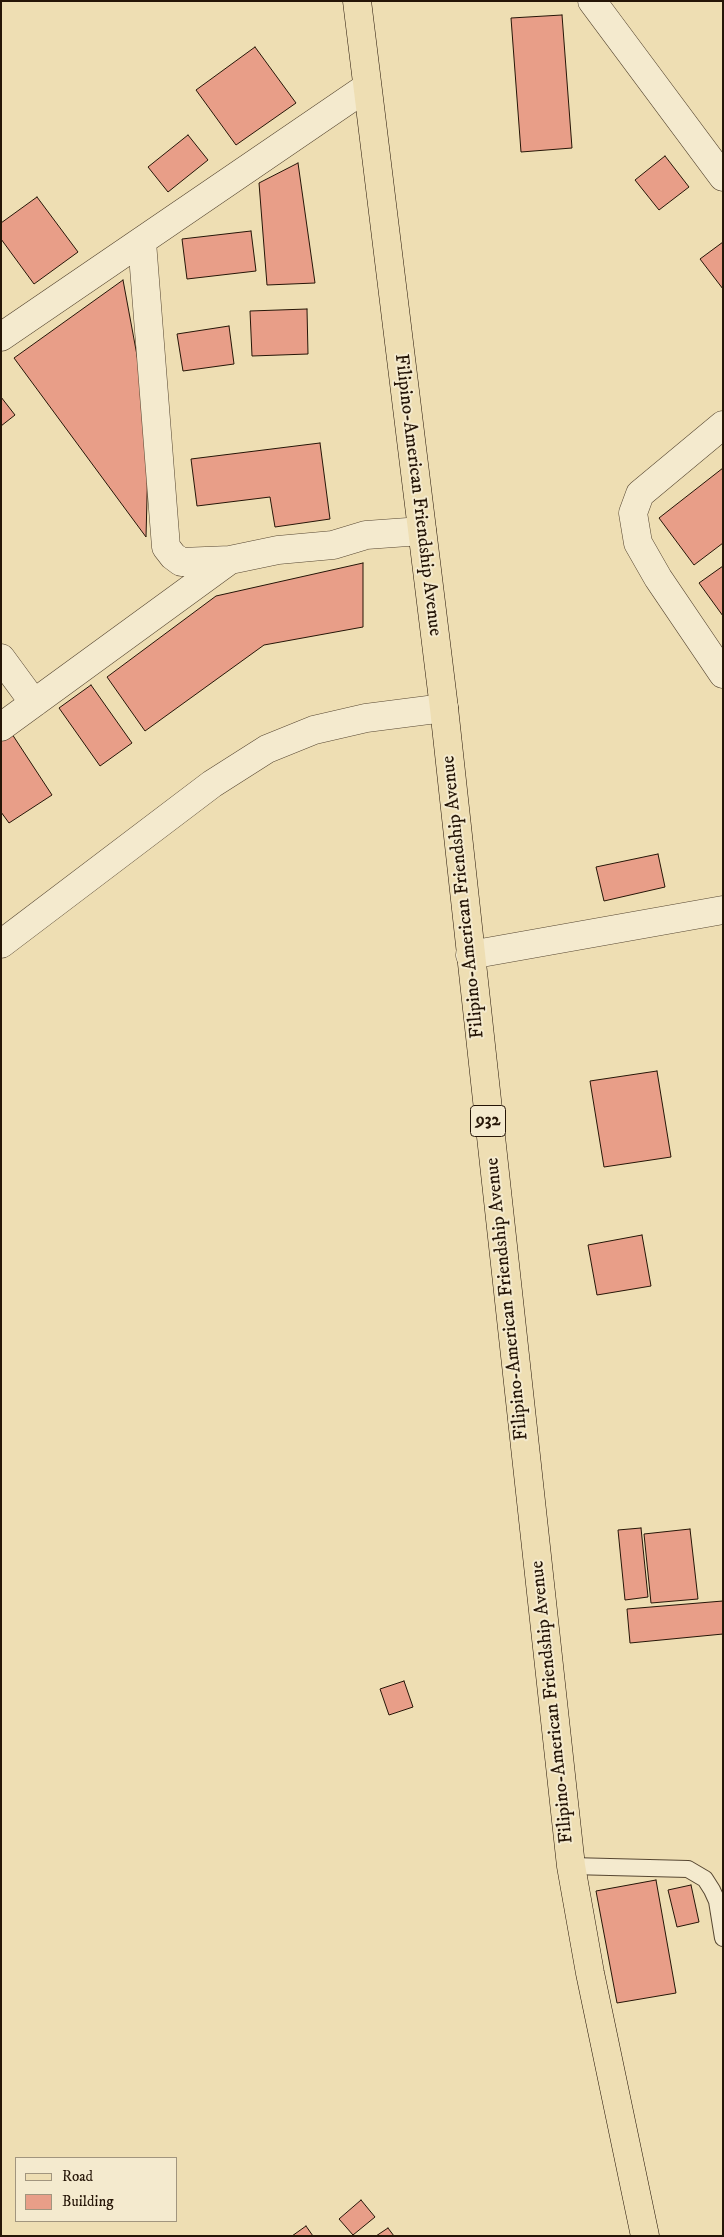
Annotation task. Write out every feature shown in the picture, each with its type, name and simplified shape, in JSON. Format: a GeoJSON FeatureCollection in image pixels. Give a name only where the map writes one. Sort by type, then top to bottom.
{"type":"FeatureCollection","features":[{"type":"Feature","properties":{"kind":"main road","name":"Filipino-American Friendship Avenue"},"geometry":{"type":"LineString","coordinates":[[357,1],[444,708],[571,1866],[590,1973],[645,2236]]}},
{"type":"Feature","properties":{"kind":"street"},"geometry":{"type":"LineString","coordinates":[[592,1],[723,178]]}},
{"type":"Feature","properties":{"kind":"street"},"geometry":{"type":"LineString","coordinates":[[1,337],[367,87]]}},
{"type":"Feature","properties":{"kind":"street"},"geometry":{"type":"LineString","coordinates":[[142,242],[166,548],[181,562],[230,560],[278,550],[333,545],[366,535],[422,531]]}},
{"type":"Feature","properties":{"kind":"street"},"geometry":{"type":"LineString","coordinates":[[723,425],[640,494],[633,513],[638,543],[658,578],[723,674]]}},
{"type":"Feature","properties":{"kind":"street"},"geometry":{"type":"LineString","coordinates":[[1,727],[230,560]]}},
{"type":"Feature","properties":{"kind":"street"},"geometry":{"type":"LineString","coordinates":[[1,658],[34,703]]}},
{"type":"Feature","properties":{"kind":"street"},"geometry":{"type":"LineString","coordinates":[[4,935],[212,784],[268,749],[314,730],[366,718],[444,708]]}},
{"type":"Feature","properties":{"kind":"street"},"geometry":{"type":"LineString","coordinates":[[470,955],[723,910]]}},
{"type":"Feature","properties":{"kind":"lane"},"geometry":{"type":"LineString","coordinates":[[571,1866],[688,1869],[705,1880],[712,1890],[717,1901],[723,1938]]}},
{"type":"Feature","properties":{"kind":"building"},"geometry":{"type":"Polygon","coordinates":[[[562,15],[572,148],[521,152],[511,18],[562,15]]]}},
{"type":"Feature","properties":{"kind":"building"},"geometry":{"type":"Polygon","coordinates":[[[255,47],[296,103],[236,145],[196,90],[255,47]]]}},
{"type":"Feature","properties":{"kind":"building"},"geometry":{"type":"Polygon","coordinates":[[[188,135],[208,160],[168,192],[148,167],[188,135]]]}},
{"type":"Feature","properties":{"kind":"building"},"geometry":{"type":"Polygon","coordinates":[[[665,156],[689,187],[659,210],[635,180],[665,156]]]}},
{"type":"Feature","properties":{"kind":"building"},"geometry":{"type":"Polygon","coordinates":[[[298,163],[315,283],[267,285],[259,183],[298,163]]]}},
{"type":"Feature","properties":{"kind":"building"},"geometry":{"type":"Polygon","coordinates":[[[37,197],[78,252],[34,284],[1,239],[1,223],[37,197]]]}},
{"type":"Feature","properties":{"kind":"building"},"geometry":{"type":"Polygon","coordinates":[[[251,231],[256,271],[187,279],[182,239],[251,231]]]}},
{"type":"Feature","properties":{"kind":"building"},"geometry":{"type":"Polygon","coordinates":[[[723,242],[723,289],[700,259],[723,242]]]}},
{"type":"Feature","properties":{"kind":"building"},"geometry":{"type":"Polygon","coordinates":[[[123,280],[149,420],[146,537],[14,358],[123,280]]]}},
{"type":"Feature","properties":{"kind":"building"},"geometry":{"type":"Polygon","coordinates":[[[307,309],[308,354],[252,356],[250,311],[307,309]]]}},
{"type":"Feature","properties":{"kind":"building"},"geometry":{"type":"Polygon","coordinates":[[[229,326],[234,364],[183,371],[177,334],[229,326]]]}},
{"type":"Feature","properties":{"kind":"building"},"geometry":{"type":"Polygon","coordinates":[[[1,397],[15,415],[1,426],[1,397]]]}},
{"type":"Feature","properties":{"kind":"building"},"geometry":{"type":"Polygon","coordinates":[[[320,443],[330,519],[275,527],[270,497],[197,506],[191,459],[320,443]]]}},
{"type":"Feature","properties":{"kind":"building"},"geometry":{"type":"Polygon","coordinates":[[[723,468],[723,543],[694,565],[659,518],[723,468]]]}},
{"type":"Feature","properties":{"kind":"building"},"geometry":{"type":"Polygon","coordinates":[[[363,563],[363,627],[264,645],[145,731],[107,677],[216,596],[363,563]]]}},
{"type":"Feature","properties":{"kind":"building"},"geometry":{"type":"Polygon","coordinates":[[[723,566],[723,616],[699,583],[723,566]]]}},
{"type":"Feature","properties":{"kind":"building"},"geometry":{"type":"Polygon","coordinates":[[[91,685],[132,743],[100,766],[59,708],[91,685]]]}},
{"type":"Feature","properties":{"kind":"building"},"geometry":{"type":"Polygon","coordinates":[[[12,734],[52,795],[9,823],[1,812],[1,741],[12,734]]]}},
{"type":"Feature","properties":{"kind":"building"},"geometry":{"type":"Polygon","coordinates":[[[658,854],[665,887],[604,901],[596,867],[658,854]]]}},
{"type":"Feature","properties":{"kind":"building"},"geometry":{"type":"Polygon","coordinates":[[[657,1071],[671,1157],[604,1167],[590,1081],[657,1071]]]}},
{"type":"Feature","properties":{"kind":"building"},"geometry":{"type":"Polygon","coordinates":[[[642,1235],[651,1286],[597,1295],[588,1245],[642,1235]]]}},
{"type":"Feature","properties":{"kind":"building"},"geometry":{"type":"Polygon","coordinates":[[[641,1528],[648,1597],[625,1600],[618,1530],[641,1528]]]}},
{"type":"Feature","properties":{"kind":"building"},"geometry":{"type":"Polygon","coordinates":[[[690,1529],[698,1599],[651,1603],[644,1534],[690,1529]]]}},
{"type":"Feature","properties":{"kind":"building"},"geometry":{"type":"Polygon","coordinates":[[[723,1601],[723,1634],[630,1643],[627,1609],[723,1601]]]}},
{"type":"Feature","properties":{"kind":"building"},"geometry":{"type":"Polygon","coordinates":[[[404,1681],[413,1707],[389,1715],[380,1689],[404,1681]]]}},
{"type":"Feature","properties":{"kind":"building"},"geometry":{"type":"Polygon","coordinates":[[[656,1880],[676,1993],[617,2003],[596,1891],[656,1880]]]}},
{"type":"Feature","properties":{"kind":"building"},"geometry":{"type":"Polygon","coordinates":[[[691,1885],[699,1922],[677,1927],[668,1890],[691,1885]]]}},
{"type":"Feature","properties":{"kind":"building"},"geometry":{"type":"Polygon","coordinates":[[[361,2200],[375,2217],[353,2235],[339,2219],[361,2200]]]}},
{"type":"Feature","properties":{"kind":"building"},"geometry":{"type":"Polygon","coordinates":[[[306,2226],[313,2236],[292,2236],[306,2226]]]}},
{"type":"Feature","properties":{"kind":"building"},"geometry":{"type":"Polygon","coordinates":[[[388,2228],[394,2236],[376,2236],[388,2228]]]}}]}
